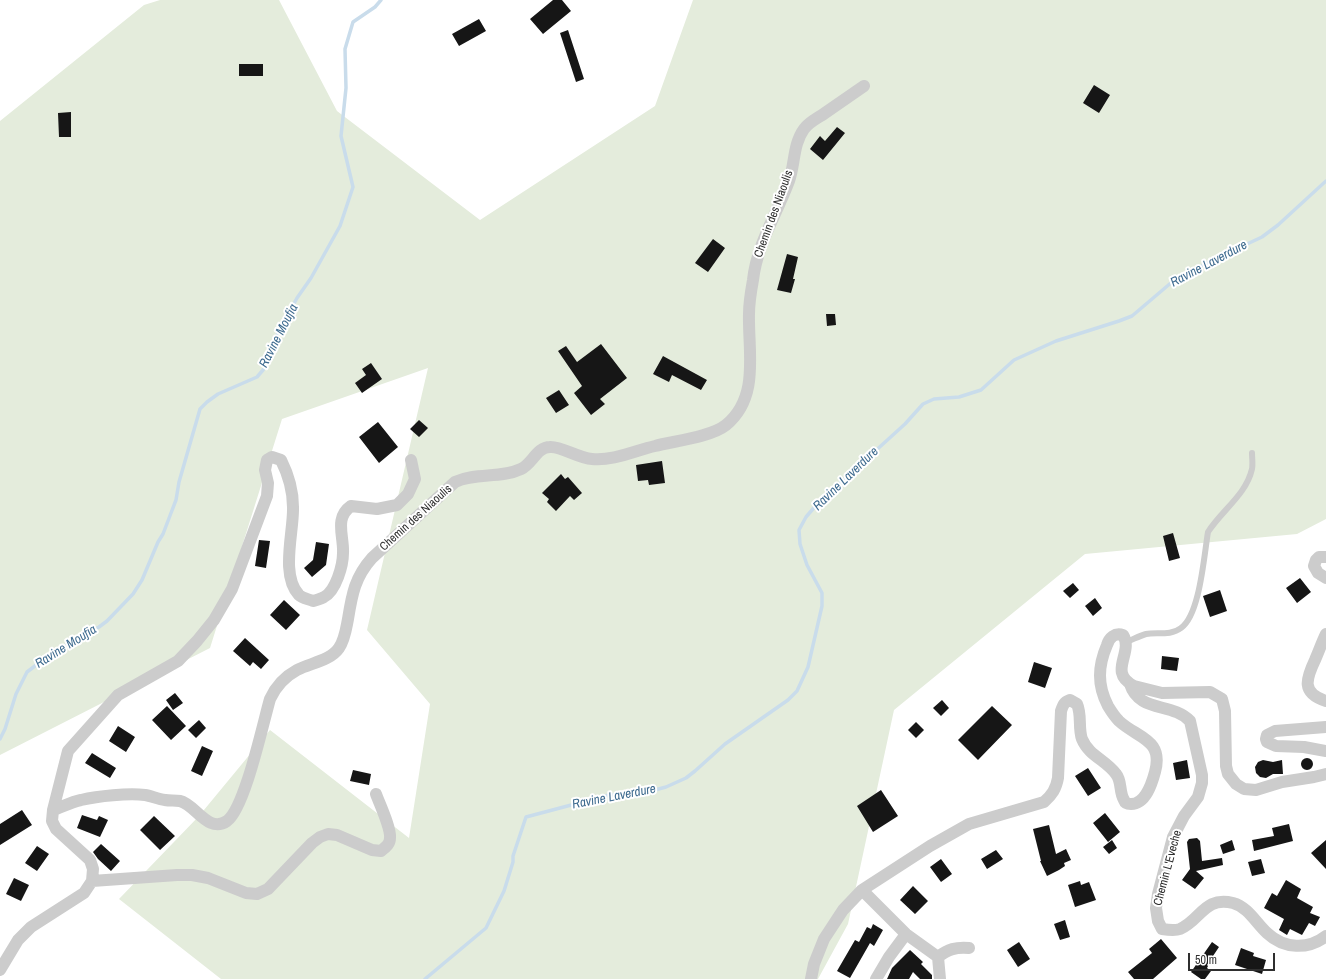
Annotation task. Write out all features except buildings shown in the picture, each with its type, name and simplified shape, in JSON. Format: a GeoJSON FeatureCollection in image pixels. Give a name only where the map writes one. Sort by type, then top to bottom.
{"type":"FeatureCollection","features":[{"type":"Feature","properties":{"kind":"street","name":"Chemin des Niaoulis"},"geometry":{"type":"LineString","coordinates":[[53,810],[80,800],[115,796],[144,795],[182,802],[204,819],[212,823],[219,824],[227,821],[233,815],[240,803],[270,699],[280,682],[297,670],[330,656],[338,649],[343,642],[355,586],[365,566],[455,482],[470,477],[515,472],[525,467],[540,451],[548,447],[558,448],[580,457],[600,459],[704,436],[725,426],[740,411],[747,392],[751,376],[749,313],[753,278],[761,243],[789,179],[800,136],[811,123],[864,86]]}},
{"type":"Feature","properties":{"kind":"street","name":"Chemin des Niaoulis"},"geometry":{"type":"LineString","coordinates":[[92,881],[93,869],[90,860],[56,829],[52,821],[53,810],[68,751],[118,695],[178,660],[197,641],[214,620],[232,589],[267,496],[268,483],[265,470],[267,460],[272,457],[281,460],[288,474],[293,506],[289,569],[292,586],[300,596],[312,601],[326,597],[333,589],[341,569],[344,552],[341,532],[342,519],[346,510],[351,506],[377,509],[397,505],[408,494],[415,479],[411,460]]}},
{"type":"Feature","properties":{"kind":"street"},"geometry":{"type":"LineString","coordinates":[[1326,557],[1319,557],[1314,566],[1318,573],[1326,578]]}},
{"type":"Feature","properties":{"kind":"street"},"geometry":{"type":"LineString","coordinates":[[811,979],[814,964],[824,939],[843,910],[862,890],[950,834],[969,824],[1044,802],[1051,796],[1056,787],[1058,778],[1061,711],[1064,703],[1070,700],[1077,704],[1079,709],[1080,729],[1085,745],[1095,756],[1116,773],[1122,796],[1126,803],[1133,804],[1141,800],[1149,790],[1153,780],[1156,768],[1155,750],[1147,739],[1118,720],[1104,699],[1100,682],[1101,661],[1108,641],[1112,637],[1119,634],[1123,635],[1126,642],[1121,668],[1124,677],[1130,684],[1162,692],[1210,692],[1222,699],[1225,711],[1227,770],[1231,780],[1236,784],[1244,789],[1256,790],[1282,782],[1326,774]]}},
{"type":"Feature","properties":{"kind":"street"},"geometry":{"type":"LineString","coordinates":[[1326,634],[1308,675],[1307,684],[1312,694],[1326,701]]}},
{"type":"Feature","properties":{"kind":"street","name":"Chemin L'Eveche"},"geometry":{"type":"LineString","coordinates":[[1130,684],[1136,697],[1142,701],[1185,716],[1190,721],[1202,775],[1201,790],[1198,797],[1184,816],[1173,838],[1158,894],[1156,914],[1162,929],[1180,929],[1205,908],[1217,902],[1223,902],[1232,903],[1244,909],[1267,934],[1289,945],[1304,946],[1322,940],[1326,936]]}},
{"type":"Feature","properties":{"kind":"street"},"geometry":{"type":"LineString","coordinates":[[1326,727],[1275,731],[1267,735],[1266,738],[1267,742],[1276,746],[1304,747],[1326,751]]}},
{"type":"Feature","properties":{"kind":"street"},"geometry":{"type":"LineString","coordinates":[[0,970],[18,940],[31,927],[84,893],[92,881],[192,875],[208,878],[246,893],[257,894],[268,890],[312,843],[320,837],[328,834],[341,837],[372,850],[381,851],[388,846],[390,831],[376,794]]}},
{"type":"Feature","properties":{"kind":"street"},"geometry":{"type":"LineString","coordinates":[[862,890],[906,934],[938,957],[940,979]]}},
{"type":"Feature","properties":{"kind":"street"},"geometry":{"type":"LineString","coordinates":[[876,979],[889,957],[906,934]]}},
{"type":"Feature","properties":{"kind":"street"},"geometry":{"type":"LineString","coordinates":[[938,957],[946,950],[957,947],[969,948]]}},
{"type":"Feature","properties":{"kind":"lane"},"geometry":{"type":"LineString","coordinates":[[1126,642],[1146,634],[1162,634],[1181,629],[1189,619],[1196,603],[1208,532],[1217,519],[1237,499],[1246,485],[1252,468],[1252,453]]}},
{"type":"Feature","properties":{"kind":"green space"},"geometry":{"type":"Polygon","coordinates":[[[160,0],[279,0],[337,111],[480,220],[655,106],[693,0],[1326,0],[1326,519],[1297,534],[1085,554],[894,710],[848,924],[818,979],[221,979],[119,899],[199,816],[270,730],[409,838],[430,704],[367,630],[428,368],[282,419],[210,648],[0,755],[0,121],[144,5],[160,0]]]}},
{"type":"Feature","properties":{"kind":"waterway","name":"Ravine Moufia"},"geometry":{"type":"LineString","coordinates":[[0,739],[5,729],[16,694],[27,672],[52,653],[99,627],[107,621],[133,594],[142,580],[158,542],[163,534],[176,500],[179,482],[200,409],[218,394],[257,377],[263,370],[270,360],[277,335],[340,226],[353,187],[341,136],[346,88],[345,49],[353,22],[375,7],[381,0]]}},
{"type":"Feature","properties":{"kind":"waterway","name":"Ravine Laverdure"},"geometry":{"type":"LineString","coordinates":[[425,979],[486,928],[504,891],[513,862],[513,856],[526,817],[609,795],[640,794],[666,787],[686,778],[725,744],[788,700],[797,691],[808,667],[822,606],[822,593],[807,565],[800,544],[799,530],[806,517],[818,503],[905,424],[923,404],[934,399],[959,397],[981,390],[1014,360],[1056,341],[1132,316],[1172,282],[1215,259],[1262,237],[1278,225],[1326,181]]}}]}
